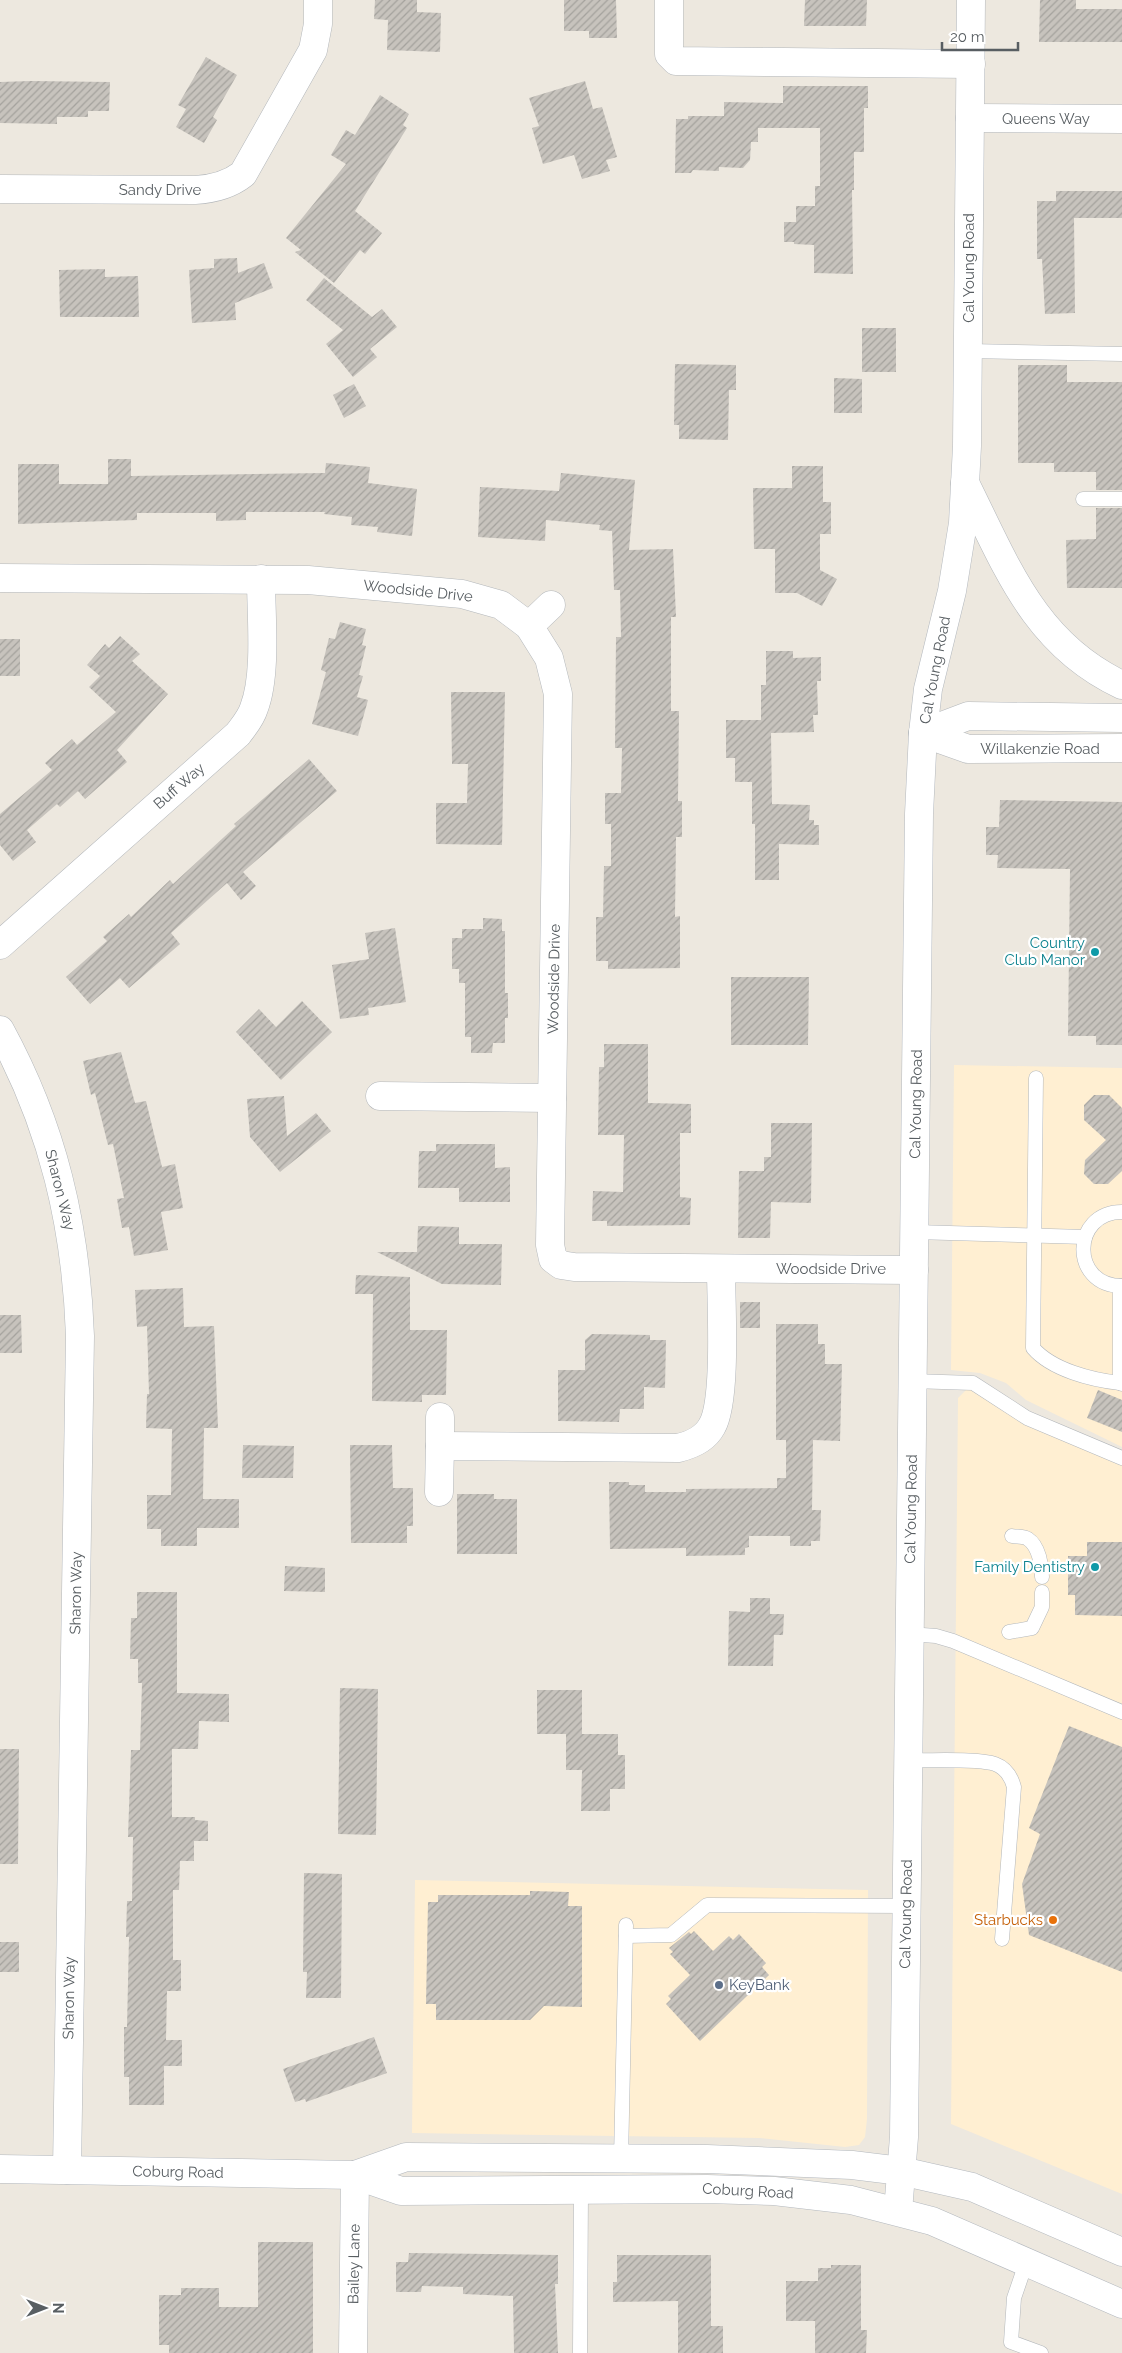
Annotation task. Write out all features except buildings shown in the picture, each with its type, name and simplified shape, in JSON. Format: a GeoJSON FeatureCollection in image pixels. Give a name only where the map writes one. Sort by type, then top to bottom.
{"type":"FeatureCollection","features":[{"type":"Feature","properties":{"kind":"street","name":"Sandy Drive"},"geometry":{"type":"LineString","coordinates":[[0,189],[195,190],[222,186],[235,180],[243,174],[309,60],[317,36],[318,0]]}},
{"type":"Feature","properties":{"kind":"street"},"geometry":{"type":"LineString","coordinates":[[669,0],[669,54],[672,58],[682,62],[970,64]]}},
{"type":"Feature","properties":{"kind":"street","name":"Cal Young Road"},"geometry":{"type":"LineString","coordinates":[[898,2211],[902,2171],[906,1906],[919,814],[922,733],[928,689],[958,560],[965,483],[971,0]]}},
{"type":"Feature","properties":{"kind":"street","name":"Queens Way"},"geometry":{"type":"LineString","coordinates":[[970,118],[1122,119]]}},
{"type":"Feature","properties":{"kind":"street"},"geometry":{"type":"LineString","coordinates":[[965,483],[1010,574],[1050,632],[1086,665],[1122,685]]}},
{"type":"Feature","properties":{"kind":"street","name":"Woodside Drive"},"geometry":{"type":"LineString","coordinates":[[0,578],[308,580],[462,594],[501,604],[528,626],[549,658],[558,694],[550,1245],[552,1259],[556,1263],[574,1267],[914,1270]]}},
{"type":"Feature","properties":{"kind":"street","name":"Buff Way"},"geometry":{"type":"LineString","coordinates":[[0,944],[230,741],[246,724],[254,709],[260,680],[261,579]]}},
{"type":"Feature","properties":{"kind":"street"},"geometry":{"type":"LineString","coordinates":[[528,626],[551,604]]}},
{"type":"Feature","properties":{"kind":"street","name":"Willakenzie Road"},"geometry":{"type":"LineString","coordinates":[[922,733],[968,716],[1122,718]]}},
{"type":"Feature","properties":{"kind":"street","name":"Willakenzie Road"},"geometry":{"type":"LineString","coordinates":[[922,733],[968,749],[1122,748]]}},
{"type":"Feature","properties":{"kind":"street","name":"Sharon Way"},"geometry":{"type":"LineString","coordinates":[[0,1030],[37,1109],[60,1178],[69,1218],[78,1294],[79,1365],[67,2170]]}},
{"type":"Feature","properties":{"kind":"street"},"geometry":{"type":"LineString","coordinates":[[380,1096],[552,1098]]}},
{"type":"Feature","properties":{"kind":"street"},"geometry":{"type":"LineString","coordinates":[[440,1446],[678,1448],[695,1442],[707,1433],[718,1411],[721,1268]]}},
{"type":"Feature","properties":{"kind":"street"},"geometry":{"type":"LineString","coordinates":[[439,1492],[440,1417]]}},
{"type":"Feature","properties":{"kind":"street","name":"Coburg Road"},"geometry":{"type":"LineString","coordinates":[[355,2175],[406,2157],[621,2160],[707,2158],[852,2165],[902,2171],[972,2187],[1122,2252]]}},
{"type":"Feature","properties":{"kind":"street","name":"Coburg Road"},"geometry":{"type":"LineString","coordinates":[[0,2169],[355,2175],[401,2191],[707,2189],[774,2191],[850,2200],[932,2221],[1122,2304]]}},
{"type":"Feature","properties":{"kind":"street","name":"Bailey Lane"},"geometry":{"type":"LineString","coordinates":[[353,2353],[355,2175]]}},
{"type":"Feature","properties":{"kind":"lane"},"geometry":{"type":"LineString","coordinates":[[968,351],[1122,354]]}},
{"type":"Feature","properties":{"kind":"lane"},"geometry":{"type":"LineString","coordinates":[[1083,499],[1122,499]]}},
{"type":"Feature","properties":{"kind":"lane"},"geometry":{"type":"LineString","coordinates":[[1036,1078],[1033,1348],[1042,1359],[1087,1377],[1121,1383],[1121,1286],[1102,1282],[1093,1275],[1086,1265],[1083,1253],[1085,1237],[1097,1220],[1108,1214],[1122,1212]]}},
{"type":"Feature","properties":{"kind":"lane"},"geometry":{"type":"LineString","coordinates":[[914,1232],[1085,1237]]}},
{"type":"Feature","properties":{"kind":"lane"},"geometry":{"type":"LineString","coordinates":[[912,1381],[973,1383],[1027,1418],[1122,1458]]}},
{"type":"Feature","properties":{"kind":"lane"},"geometry":{"type":"LineString","coordinates":[[1012,1536],[1026,1537],[1031,1541],[1042,1564],[1042,1577]]}},
{"type":"Feature","properties":{"kind":"lane"},"geometry":{"type":"LineString","coordinates":[[1009,1632],[1032,1628],[1042,1606],[1042,1592]]}},
{"type":"Feature","properties":{"kind":"lane"},"geometry":{"type":"LineString","coordinates":[[910,1634],[936,1636],[953,1642],[1122,1712]]}},
{"type":"Feature","properties":{"kind":"lane"},"geometry":{"type":"LineString","coordinates":[[908,1760],[986,1762],[1002,1768],[1012,1779],[1014,1787],[1002,1940]]}},
{"type":"Feature","properties":{"kind":"lane"},"geometry":{"type":"LineString","coordinates":[[621,2160],[626,1930],[671,1935],[707,1904],[906,1906]]}},
{"type":"Feature","properties":{"kind":"lane"},"geometry":{"type":"LineString","coordinates":[[580,2353],[581,2191]]}},
{"type":"Feature","properties":{"kind":"lane"},"geometry":{"type":"LineString","coordinates":[[1026,2263],[1014,2298],[1011,2342],[1041,2353]]}},
{"type":"Feature","properties":{"kind":"shaded area"},"geometry":{"type":"Polygon","coordinates":[[[954,1065],[1122,1068],[1122,1447],[1026,1400],[1006,1383],[980,1373],[951,1370],[954,1065]]]}},
{"type":"Feature","properties":{"kind":"shaded area"},"geometry":{"type":"Polygon","coordinates":[[[973,1383],[1027,1418],[1122,1458],[1122,2194],[951,2124],[958,1398],[973,1383]]]}},
{"type":"Feature","properties":{"kind":"shaded area"},"geometry":{"type":"Polygon","coordinates":[[[415,1880],[868,1890],[867,2119],[865,2137],[859,2145],[845,2147],[760,2138],[412,2133],[415,1880]]]}},
{"type":"Feature","properties":{"kind":"place","name":"Country Club Manor"},"geometry":{"type":"Point","coordinates":[1095,952]}},
{"type":"Feature","properties":{"kind":"place","name":"Family Dentistry"},"geometry":{"type":"Point","coordinates":[1095,1567]}},
{"type":"Feature","properties":{"kind":"place","name":"Starbucks"},"geometry":{"type":"Point","coordinates":[1053,1920]}},
{"type":"Feature","properties":{"kind":"place","name":"KeyBank"},"geometry":{"type":"Point","coordinates":[719,1985]}}]}
